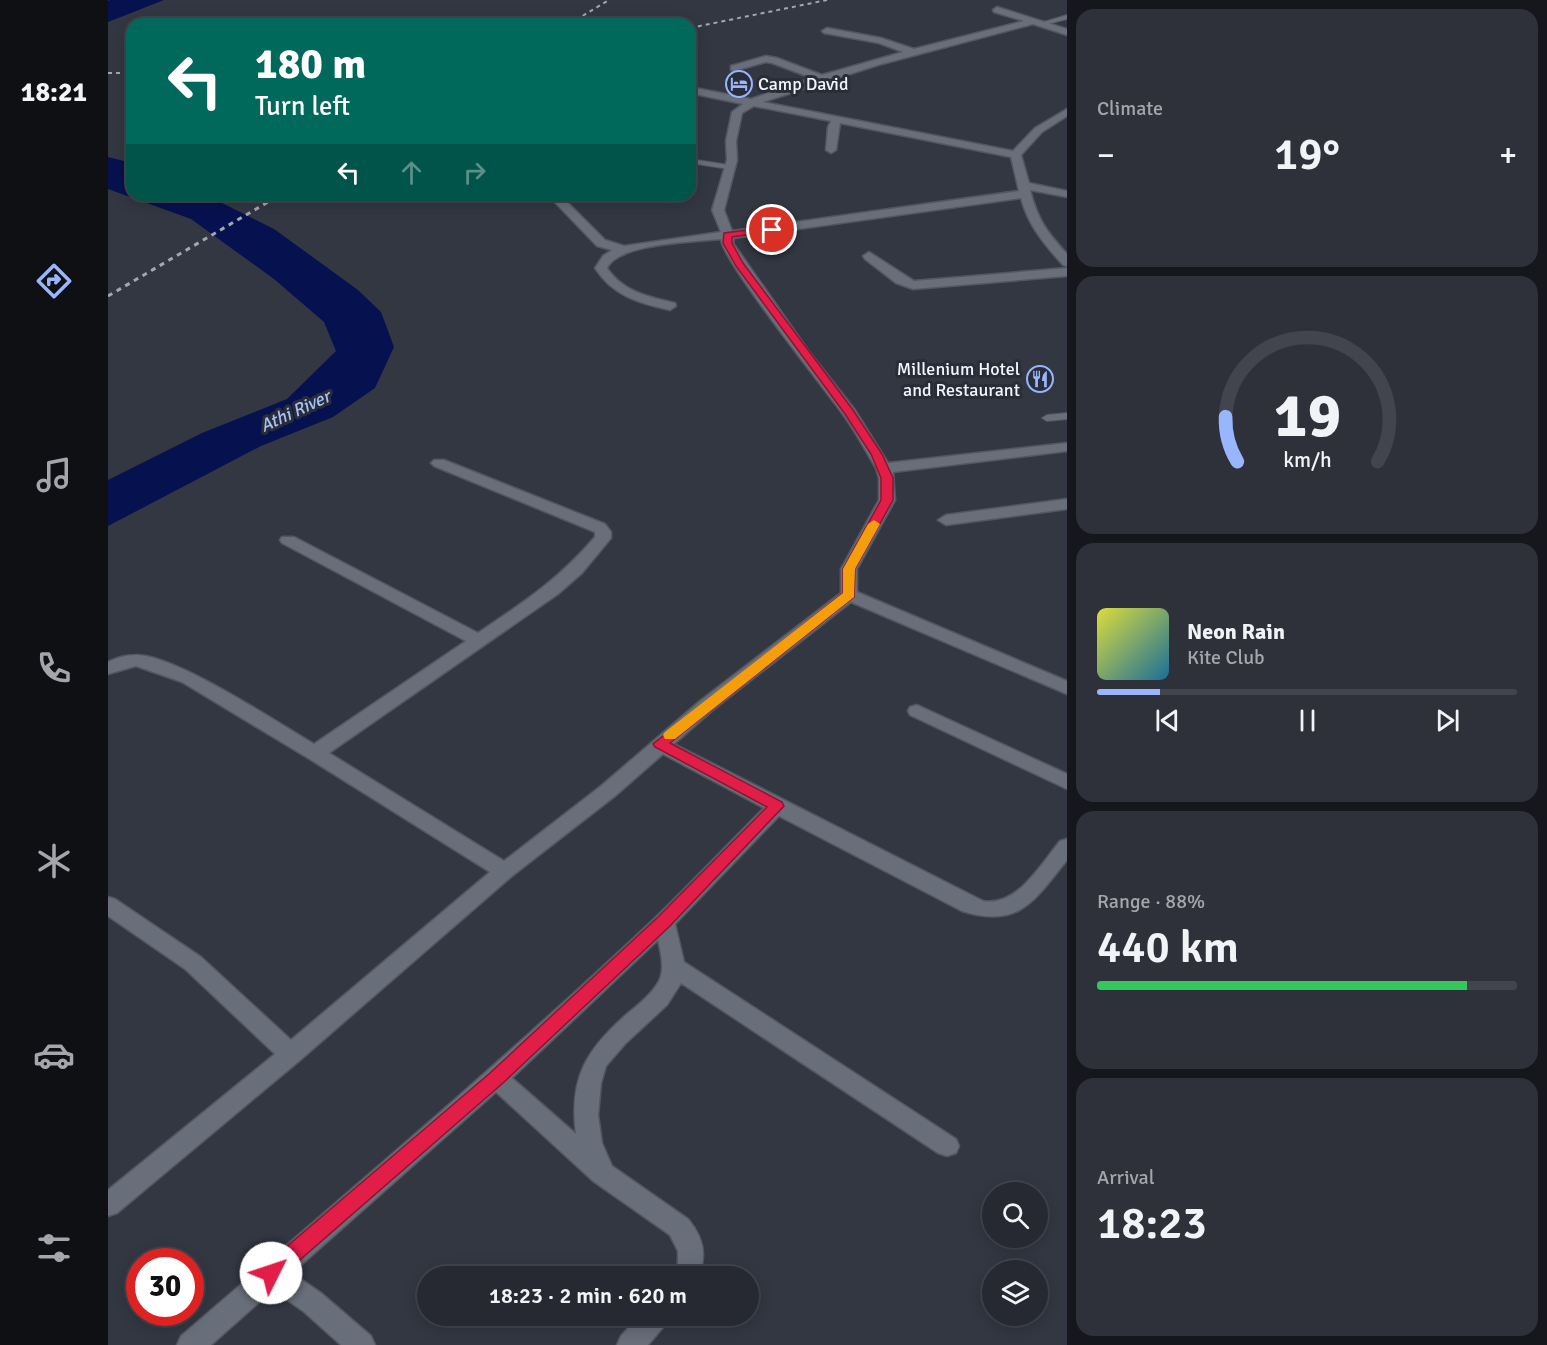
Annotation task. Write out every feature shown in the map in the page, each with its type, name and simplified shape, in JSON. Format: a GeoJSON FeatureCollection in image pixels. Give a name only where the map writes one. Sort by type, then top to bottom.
{"type":"FeatureCollection","features":[{"type":"Feature","properties":{"kind":"street"},"geometry":{"type":"LineString","coordinates":[[997,10],[1067,32]]}},
{"type":"Feature","properties":{"kind":"street"},"geometry":{"type":"LineString","coordinates":[[849,595],[849,569],[887,500],[889,488],[884,468],[850,413],[739,264],[727,243],[728,235],[718,210],[729,166],[737,112],[751,103],[822,78],[1036,23]]}},
{"type":"Feature","properties":{"kind":"street"},"geometry":{"type":"LineString","coordinates":[[827,31],[881,41],[915,53]]}},
{"type":"Feature","properties":{"kind":"street"},"geometry":{"type":"LineString","coordinates":[[735,68],[766,59],[822,78]]}},
{"type":"Feature","properties":{"kind":"street"},"geometry":{"type":"LineString","coordinates":[[696,91],[1016,155]]}},
{"type":"Feature","properties":{"kind":"street"},"geometry":{"type":"LineString","coordinates":[[1067,112],[1052,121],[1022,146],[1016,155],[1031,215],[1044,236],[1067,262]]}},
{"type":"Feature","properties":{"kind":"street"},"geometry":{"type":"LineString","coordinates":[[831,150],[833,127],[837,119]]}},
{"type":"Feature","properties":{"kind":"street"},"geometry":{"type":"LineString","coordinates":[[1052,121],[1067,125]]}},
{"type":"Feature","properties":{"kind":"street"},"geometry":{"type":"LineString","coordinates":[[670,306],[633,296],[611,282],[601,268],[608,256],[623,249],[1024,189],[1067,194]]}},
{"type":"Feature","properties":{"kind":"street"},"geometry":{"type":"LineString","coordinates":[[560,201],[600,243],[623,249]]}},
{"type":"Feature","properties":{"kind":"street"},"geometry":{"type":"LineString","coordinates":[[869,256],[881,263],[899,280],[913,285],[1067,272]]}},
{"type":"Feature","properties":{"kind":"street"},"geometry":{"type":"LineString","coordinates":[[884,468],[1067,447]]}},
{"type":"Feature","properties":{"kind":"street"},"geometry":{"type":"LineString","coordinates":[[315,753],[476,639],[552,590],[600,543],[603,532],[599,527],[439,463]]}},
{"type":"Feature","properties":{"kind":"street"},"geometry":{"type":"LineString","coordinates":[[946,520],[1067,504]]}},
{"type":"Feature","properties":{"kind":"street"},"geometry":{"type":"LineString","coordinates":[[288,540],[476,639]]}},
{"type":"Feature","properties":{"kind":"street"},"geometry":{"type":"LineString","coordinates":[[849,595],[1067,688]]}},
{"type":"Feature","properties":{"kind":"street"},"geometry":{"type":"LineString","coordinates":[[108,1205],[291,1054],[505,871],[608,791],[660,744],[849,595]]}},
{"type":"Feature","properties":{"kind":"street"},"geometry":{"type":"LineString","coordinates":[[108,669],[123,662],[136,660],[189,678],[505,871]]}},
{"type":"Feature","properties":{"kind":"street"},"geometry":{"type":"LineString","coordinates":[[917,711],[1067,782]]}},
{"type":"Feature","properties":{"kind":"street"},"geometry":{"type":"LineString","coordinates":[[660,744],[969,905],[989,911],[1008,908],[1025,894],[1067,846]]}},
{"type":"Feature","properties":{"kind":"street"},"geometry":{"type":"LineString","coordinates":[[191,1345],[496,1078],[664,922],[777,806]]}},
{"type":"Feature","properties":{"kind":"street"},"geometry":{"type":"LineString","coordinates":[[108,905],[192,963],[291,1054]]}},
{"type":"Feature","properties":{"kind":"street"},"geometry":{"type":"LineString","coordinates":[[602,1173],[590,1145],[587,1128],[586,1113],[591,1077],[595,1064],[628,1027],[665,992],[674,967],[664,922]]}},
{"type":"Feature","properties":{"kind":"street"},"geometry":{"type":"LineString","coordinates":[[674,967],[947,1146]]}},
{"type":"Feature","properties":{"kind":"street"},"geometry":{"type":"LineString","coordinates":[[496,1078],[602,1173],[649,1208],[663,1215],[689,1239],[693,1257],[689,1266]]}},
{"type":"Feature","properties":{"kind":"street"},"geometry":{"type":"LineString","coordinates":[[271,1273],[312,1302],[362,1345]]}},
{"type":"Feature","properties":{"kind":"street"},"geometry":{"type":"LineString","coordinates":[[631,1345],[647,1326]]}},
{"type":"Feature","properties":{"kind":"lane"},"geometry":{"type":"LineString","coordinates":[[1036,23],[1067,17]]}},
{"type":"Feature","properties":{"kind":"lane"},"geometry":{"type":"LineString","coordinates":[[696,161],[729,166]]}},
{"type":"Feature","properties":{"kind":"lane"},"geometry":{"type":"LineString","coordinates":[[1047,418],[1067,416]]}},
{"type":"Feature","properties":{"kind":"water"},"geometry":{"type":"Polygon","coordinates":[[[164,0],[108,22],[108,1],[164,0]]]}},
{"type":"Feature","properties":{"kind":"water"},"geometry":{"type":"Polygon","coordinates":[[[108,157],[126,162],[126,196],[108,189],[108,157]]]}},
{"type":"Feature","properties":{"kind":"water","name":"Athi River"},"geometry":{"type":"Polygon","coordinates":[[[141,201],[218,201],[274,229],[358,290],[381,312],[394,347],[375,388],[333,417],[261,446],[108,526],[108,480],[202,433],[287,399],[336,351],[324,322],[274,279],[191,219],[141,201]]]}},
{"type":"Feature","properties":{"kind":"railway"},"geometry":{"type":"LineString","coordinates":[[579,18],[609,0]]}},
{"type":"Feature","properties":{"kind":"railway"},"geometry":{"type":"LineString","coordinates":[[696,27],[827,0]]}},
{"type":"Feature","properties":{"kind":"railway"},"geometry":{"type":"LineString","coordinates":[[108,73],[126,73]]}},
{"type":"Feature","properties":{"kind":"railway"},"geometry":{"type":"LineString","coordinates":[[108,296],[270,201]]}},
{"type":"Feature","properties":{"kind":"slow traffic"},"geometry":{"type":"LineString","coordinates":[[670,735],[849,595],[849,569],[874,524]]}},
{"type":"Feature","properties":{"kind":"place","name":"Camp David"},"geometry":{"type":"Point","coordinates":[739,84]}},
{"type":"Feature","properties":{"kind":"place","name":"Millenium Hotel and Restaurant"},"geometry":{"type":"Point","coordinates":[1040,379]}},
{"type":"Feature","properties":{"kind":"route"},"geometry":{"type":"LineString","coordinates":[[271,1273],[496,1078],[664,922],[777,806],[660,744],[849,595],[849,569],[887,500],[889,488],[887,478],[876,454],[850,413],[805,356],[739,264],[735,253],[727,243],[728,235],[772,230]]}}]}
